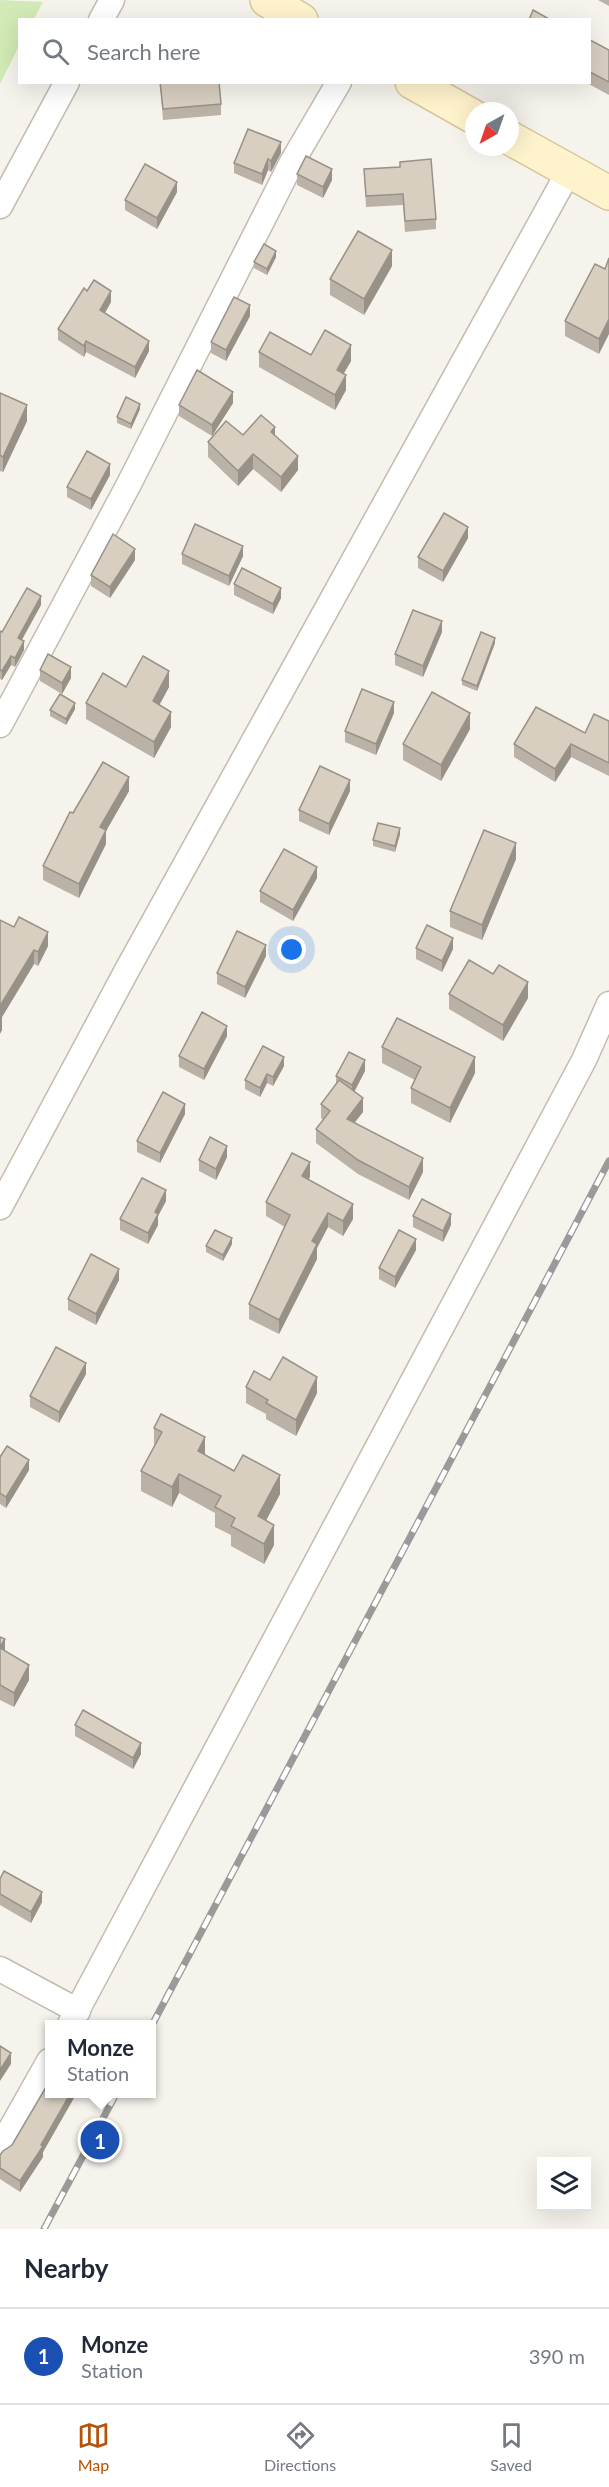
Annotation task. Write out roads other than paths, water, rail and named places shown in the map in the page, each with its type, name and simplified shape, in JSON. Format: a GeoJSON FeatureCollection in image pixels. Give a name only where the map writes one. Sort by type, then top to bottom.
{"type":"FeatureCollection","features":[{"type":"Feature","properties":{"kind":"street"},"geometry":{"type":"LineString","coordinates":[[102,18],[112,0]]}},
{"type":"Feature","properties":{"kind":"street"},"geometry":{"type":"LineString","coordinates":[[267,0],[298,18]]}},
{"type":"Feature","properties":{"kind":"street"},"geometry":{"type":"LineString","coordinates":[[0,206],[66,84]]}},
{"type":"Feature","properties":{"kind":"street"},"geometry":{"type":"LineString","coordinates":[[0,725],[129,484],[292,162],[338,84]]}},
{"type":"Feature","properties":{"kind":"street"},"geometry":{"type":"LineString","coordinates":[[416,84],[465,112]]}},
{"type":"Feature","properties":{"kind":"street"},"geometry":{"type":"LineString","coordinates":[[519,143],[609,193]]}},
{"type":"Feature","properties":{"kind":"street"},"geometry":{"type":"LineString","coordinates":[[0,1207],[127,970],[569,171]]}},
{"type":"Feature","properties":{"kind":"street"},"geometry":{"type":"LineString","coordinates":[[0,1970],[74,2018],[584,1060],[609,1005]]}},
{"type":"Feature","properties":{"kind":"street"},"geometry":{"type":"LineString","coordinates":[[0,2148],[45,2068]]}},
{"type":"Feature","properties":{"kind":"railway"},"geometry":{"type":"LineString","coordinates":[[155,2020],[609,1161]]}},
{"type":"Feature","properties":{"kind":"railway"},"geometry":{"type":"LineString","coordinates":[[44,2229],[114,2098]]}},
{"type":"Feature","properties":{"kind":"place","name":"Monze"},"geometry":{"type":"Point","coordinates":[100,2140]}}]}
